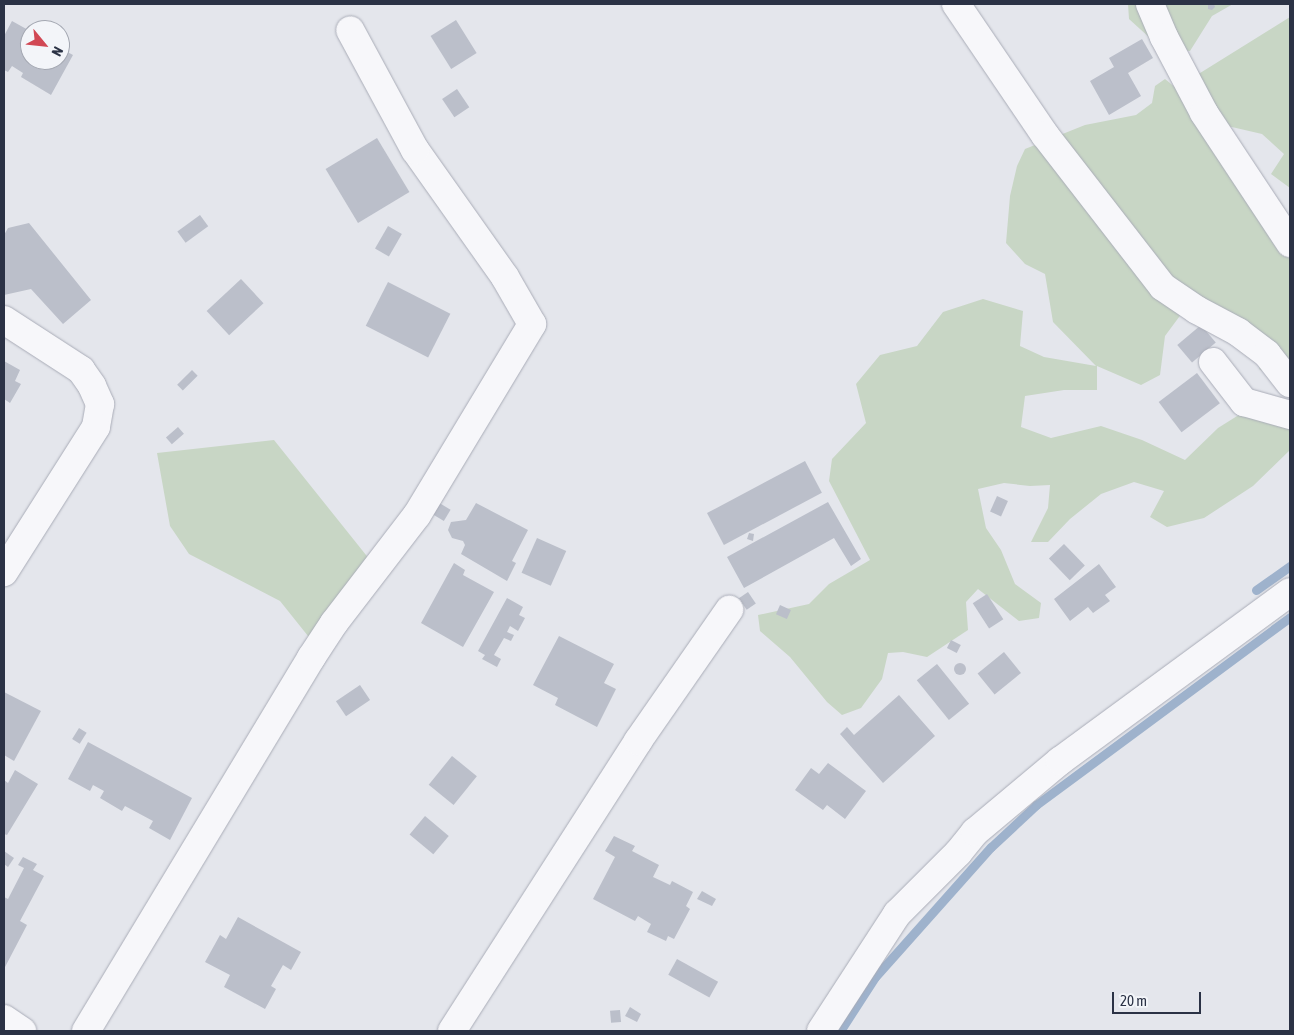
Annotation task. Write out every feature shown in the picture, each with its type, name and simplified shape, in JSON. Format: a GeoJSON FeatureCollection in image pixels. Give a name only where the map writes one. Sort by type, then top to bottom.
{"type":"FeatureCollection","features":[{"type":"Feature","properties":{"kind":"street"},"geometry":{"type":"LineString","coordinates":[[956,4],[1045,135],[1163,287],[1197,310],[1238,332],[1267,354],[1290,383]]}},
{"type":"Feature","properties":{"kind":"street"},"geometry":{"type":"LineString","coordinates":[[1150,4],[1164,37],[1204,113],[1290,243]]}},
{"type":"Feature","properties":{"kind":"street"},"geometry":{"type":"LineString","coordinates":[[86,1031],[311,658],[334,623],[417,515],[532,324],[505,277],[415,150],[350,30]]}},
{"type":"Feature","properties":{"kind":"street"},"geometry":{"type":"LineString","coordinates":[[4,320],[81,370],[92,386],[100,404],[96,427],[4,572]]}},
{"type":"Feature","properties":{"kind":"street"},"geometry":{"type":"LineString","coordinates":[[1213,362],[1244,402],[1290,415]]}},
{"type":"Feature","properties":{"kind":"street"},"geometry":{"type":"LineString","coordinates":[[821,1031],[897,914],[958,853],[975,832],[1060,760],[1290,592]]}},
{"type":"Feature","properties":{"kind":"street"},"geometry":{"type":"LineString","coordinates":[[452,1031],[638,741],[729,610]]}},
{"type":"Feature","properties":{"kind":"street"},"geometry":{"type":"LineString","coordinates":[[4,1019],[22,1031]]}},
{"type":"Feature","properties":{"kind":"green space"},"geometry":{"type":"Polygon","coordinates":[[[1128,4],[1233,4],[1212,16],[1190,51],[1162,49],[1129,19],[1128,4]]]}},
{"type":"Feature","properties":{"kind":"green space"},"geometry":{"type":"Polygon","coordinates":[[[1290,17],[1290,188],[1271,174],[1284,154],[1262,134],[1193,118],[1290,251],[1290,387],[1259,369],[1270,345],[1182,313],[1165,336],[1160,375],[1141,385],[1097,366],[1097,390],[1064,390],[1025,396],[1021,427],[1051,438],[1101,426],[1142,440],[1185,460],[1218,428],[1269,396],[1290,425],[1290,450],[1253,486],[1204,518],[1167,527],[1150,517],[1164,491],[1134,482],[1101,494],[1070,519],[1048,542],[1031,542],[1048,508],[1050,485],[1030,486],[1004,483],[978,489],[986,528],[1001,550],[1015,584],[1041,603],[1039,618],[1019,621],[978,589],[966,602],[968,630],[927,657],[903,652],[888,653],[882,679],[861,708],[842,715],[827,702],[790,657],[760,631],[758,615],[809,604],[829,584],[870,560],[829,481],[832,459],[866,423],[856,384],[880,355],[917,346],[943,312],[983,299],[1023,311],[1020,346],[1044,357],[1096,366],[1053,322],[1045,274],[1025,264],[1006,243],[1010,196],[1017,166],[1025,149],[1085,125],[1136,115],[1152,103],[1155,86],[1165,79],[1176,88],[1290,17]]]}},
{"type":"Feature","properties":{"kind":"green space"},"geometry":{"type":"Polygon","coordinates":[[[274,440],[370,560],[312,641],[280,601],[189,554],[170,526],[157,453],[274,440]]]}},
{"type":"Feature","properties":{"kind":"building"},"geometry":{"type":"Polygon","coordinates":[[[1208,4],[1214,4],[1215,7],[1212,10],[1208,9],[1208,4]]]}},
{"type":"Feature","properties":{"kind":"building"},"geometry":{"type":"Polygon","coordinates":[[[456,20],[477,53],[451,69],[431,36],[456,20]]]}},
{"type":"Feature","properties":{"kind":"building"},"geometry":{"type":"Polygon","coordinates":[[[12,21],[20,25],[20,70],[65,70],[51,95],[21,77],[23,73],[12,66],[8,72],[4,70],[4,36],[12,21]]]}},
{"type":"Feature","properties":{"kind":"building"},"geometry":{"type":"Polygon","coordinates":[[[1142,39],[1153,58],[1128,73],[1141,96],[1109,115],[1090,81],[1114,67],[1109,58],[1142,39]]]}},
{"type":"Feature","properties":{"kind":"building"},"geometry":{"type":"Polygon","coordinates":[[[457,89],[469,107],[454,117],[442,99],[457,89]]]}},
{"type":"Feature","properties":{"kind":"building"},"geometry":{"type":"Polygon","coordinates":[[[377,138],[409,192],[358,223],[326,169],[377,138]]]}},
{"type":"Feature","properties":{"kind":"building"},"geometry":{"type":"Polygon","coordinates":[[[200,215],[208,226],[186,243],[177,231],[200,215]]]}},
{"type":"Feature","properties":{"kind":"building"},"geometry":{"type":"Polygon","coordinates":[[[29,223],[91,300],[63,324],[31,289],[4,295],[4,235],[8,228],[29,223]]]}},
{"type":"Feature","properties":{"kind":"building"},"geometry":{"type":"Polygon","coordinates":[[[388,226],[402,234],[389,257],[375,249],[388,226]]]}},
{"type":"Feature","properties":{"kind":"building"},"geometry":{"type":"Polygon","coordinates":[[[241,279],[264,303],[229,335],[207,311],[241,279]]]}},
{"type":"Feature","properties":{"kind":"building"},"geometry":{"type":"Polygon","coordinates":[[[388,282],[450,314],[428,357],[366,326],[388,282]]]}},
{"type":"Feature","properties":{"kind":"building"},"geometry":{"type":"Polygon","coordinates":[[[1201,325],[1216,343],[1192,363],[1177,345],[1201,325]]]}},
{"type":"Feature","properties":{"kind":"building"},"geometry":{"type":"Polygon","coordinates":[[[4,361],[20,370],[15,381],[21,384],[10,403],[4,399],[4,361]]]}},
{"type":"Feature","properties":{"kind":"building"},"geometry":{"type":"Polygon","coordinates":[[[192,370],[198,376],[183,391],[177,385],[192,370]]]}},
{"type":"Feature","properties":{"kind":"building"},"geometry":{"type":"Polygon","coordinates":[[[1197,373],[1220,403],[1182,432],[1159,402],[1197,373]]]}},
{"type":"Feature","properties":{"kind":"building"},"geometry":{"type":"Polygon","coordinates":[[[178,427],[184,434],[172,444],[166,437],[178,427]]]}},
{"type":"Feature","properties":{"kind":"building"},"geometry":{"type":"Polygon","coordinates":[[[805,461],[822,493],[724,545],[707,513],[805,461]]]}},
{"type":"Feature","properties":{"kind":"building"},"geometry":{"type":"Polygon","coordinates":[[[997,496],[1008,501],[1001,516],[990,512],[997,496]]]}},
{"type":"Feature","properties":{"kind":"building"},"geometry":{"type":"Polygon","coordinates":[[[436,501],[451,510],[444,521],[429,512],[436,501]]]}},
{"type":"Feature","properties":{"kind":"building"},"geometry":{"type":"Polygon","coordinates":[[[828,502],[861,559],[851,566],[834,538],[744,588],[727,557],[828,502]]]}},
{"type":"Feature","properties":{"kind":"building"},"geometry":{"type":"Polygon","coordinates":[[[476,503],[528,530],[512,561],[516,563],[507,581],[461,554],[465,545],[463,541],[452,538],[448,530],[451,522],[466,520],[476,503]]]}},
{"type":"Feature","properties":{"kind":"building"},"geometry":{"type":"Polygon","coordinates":[[[749,533],[754,534],[753,541],[747,539],[749,533]]]}},
{"type":"Feature","properties":{"kind":"building"},"geometry":{"type":"Polygon","coordinates":[[[537,538],[566,551],[551,586],[522,573],[537,538]]]}},
{"type":"Feature","properties":{"kind":"building"},"geometry":{"type":"Polygon","coordinates":[[[1064,544],[1085,566],[1070,580],[1049,559],[1064,544]]]}},
{"type":"Feature","properties":{"kind":"building"},"geometry":{"type":"Polygon","coordinates":[[[454,563],[465,570],[463,575],[494,592],[463,647],[421,623],[454,563]]]}},
{"type":"Feature","properties":{"kind":"building"},"geometry":{"type":"Polygon","coordinates":[[[1099,564],[1116,587],[1105,595],[1110,601],[1093,613],[1088,607],[1070,621],[1054,599],[1099,564]]]}},
{"type":"Feature","properties":{"kind":"building"},"geometry":{"type":"Polygon","coordinates":[[[748,592],[756,604],[747,610],[739,598],[748,592]]]}},
{"type":"Feature","properties":{"kind":"building"},"geometry":{"type":"Polygon","coordinates":[[[987,594],[1003,619],[989,628],[973,603],[987,594]]]}},
{"type":"Feature","properties":{"kind":"building"},"geometry":{"type":"Polygon","coordinates":[[[507,598],[523,607],[519,615],[525,618],[518,631],[510,626],[507,632],[514,635],[511,641],[504,638],[494,655],[501,659],[497,667],[482,659],[485,655],[478,651],[507,598]]]}},
{"type":"Feature","properties":{"kind":"building"},"geometry":{"type":"Polygon","coordinates":[[[780,605],[791,610],[787,619],[776,614],[780,605]]]}},
{"type":"Feature","properties":{"kind":"building"},"geometry":{"type":"Polygon","coordinates":[[[559,636],[614,664],[604,683],[616,689],[597,727],[555,705],[558,698],[533,685],[559,636]]]}},
{"type":"Feature","properties":{"kind":"building"},"geometry":{"type":"Polygon","coordinates":[[[951,640],[961,645],[957,653],[947,648],[951,640]]]}},
{"type":"Feature","properties":{"kind":"building"},"geometry":{"type":"Polygon","coordinates":[[[1004,652],[1021,673],[995,694],[978,673],[1004,652]]]}},
{"type":"Feature","properties":{"kind":"building"},"geometry":{"type":"Polygon","coordinates":[[[958,663],[962,663],[966,669],[962,675],[958,675],[954,671],[954,667],[958,663]]]}},
{"type":"Feature","properties":{"kind":"building"},"geometry":{"type":"Polygon","coordinates":[[[937,664],[969,704],[949,720],[917,680],[937,664]]]}},
{"type":"Feature","properties":{"kind":"building"},"geometry":{"type":"Polygon","coordinates":[[[360,685],[370,700],[346,716],[336,701],[360,685]]]}},
{"type":"Feature","properties":{"kind":"building"},"geometry":{"type":"Polygon","coordinates":[[[4,692],[41,711],[14,761],[4,755],[4,692]]]}},
{"type":"Feature","properties":{"kind":"building"},"geometry":{"type":"Polygon","coordinates":[[[899,695],[935,736],[883,783],[840,734],[847,727],[854,735],[899,695]]]}},
{"type":"Feature","properties":{"kind":"building"},"geometry":{"type":"Polygon","coordinates":[[[79,728],[87,733],[80,744],[72,739],[79,728]]]}},
{"type":"Feature","properties":{"kind":"building"},"geometry":{"type":"Polygon","coordinates":[[[88,742],[192,798],[170,840],[149,828],[153,821],[125,806],[122,811],[100,798],[104,791],[93,785],[90,791],[68,779],[88,742]]]}},
{"type":"Feature","properties":{"kind":"building"},"geometry":{"type":"Polygon","coordinates":[[[452,756],[477,776],[454,805],[429,785],[452,756]]]}},
{"type":"Feature","properties":{"kind":"building"},"geometry":{"type":"Polygon","coordinates":[[[828,763],[866,791],[845,819],[827,805],[823,810],[795,790],[811,768],[819,774],[828,763]]]}},
{"type":"Feature","properties":{"kind":"building"},"geometry":{"type":"Polygon","coordinates":[[[15,770],[38,784],[7,835],[4,834],[4,780],[8,783],[15,770]]]}},
{"type":"Feature","properties":{"kind":"building"},"geometry":{"type":"Polygon","coordinates":[[[425,816],[449,836],[433,854],[410,834],[425,816]]]}},
{"type":"Feature","properties":{"kind":"building"},"geometry":{"type":"Polygon","coordinates":[[[614,836],[635,846],[632,851],[659,865],[653,877],[670,885],[672,881],[693,892],[686,906],[690,909],[674,939],[668,936],[666,941],[647,932],[651,924],[638,916],[635,921],[593,899],[615,857],[605,851],[614,836]]]}},
{"type":"Feature","properties":{"kind":"building"},"geometry":{"type":"Polygon","coordinates":[[[4,851],[14,858],[8,867],[4,864],[4,851]]]}},
{"type":"Feature","properties":{"kind":"building"},"geometry":{"type":"Polygon","coordinates":[[[23,857],[37,864],[33,870],[44,876],[20,921],[27,925],[4,969],[4,897],[8,899],[24,868],[18,865],[23,857]]]}},
{"type":"Feature","properties":{"kind":"building"},"geometry":{"type":"Polygon","coordinates":[[[702,891],[716,899],[712,906],[697,899],[702,891]]]}},
{"type":"Feature","properties":{"kind":"building"},"geometry":{"type":"Polygon","coordinates":[[[238,917],[301,952],[291,970],[283,965],[271,986],[276,989],[265,1009],[224,987],[230,975],[205,962],[220,935],[226,939],[238,917]]]}},
{"type":"Feature","properties":{"kind":"building"},"geometry":{"type":"Polygon","coordinates":[[[677,959],[718,982],[709,998],[668,975],[677,959]]]}},
{"type":"Feature","properties":{"kind":"building"},"geometry":{"type":"Polygon","coordinates":[[[630,1007],[641,1014],[637,1022],[625,1016],[630,1007]]]}},
{"type":"Feature","properties":{"kind":"building"},"geometry":{"type":"Polygon","coordinates":[[[620,1010],[621,1022],[611,1023],[610,1011],[620,1010]]]}},
{"type":"Feature","properties":{"kind":"waterway"},"geometry":{"type":"LineString","coordinates":[[1256,590],[1290,566]]}},
{"type":"Feature","properties":{"kind":"waterway"},"geometry":{"type":"LineString","coordinates":[[840,1031],[875,977],[991,847],[1036,805],[1290,617]]}}]}
